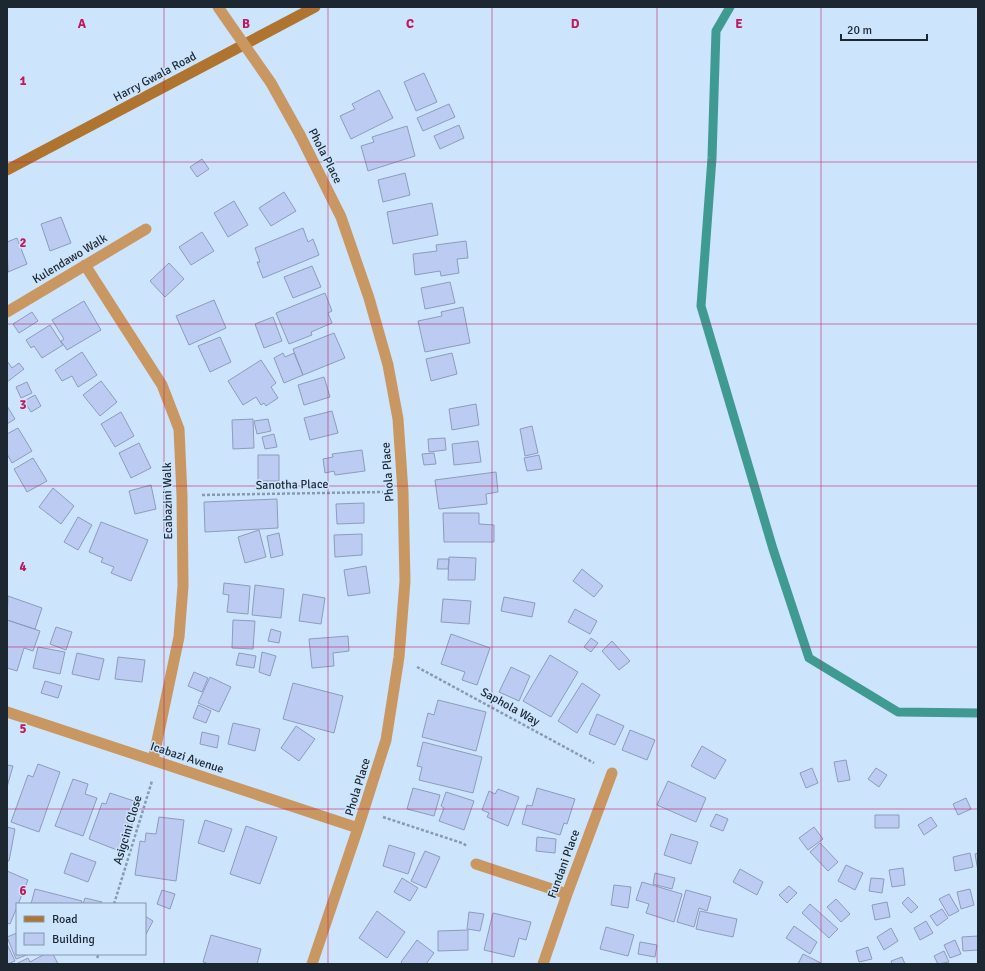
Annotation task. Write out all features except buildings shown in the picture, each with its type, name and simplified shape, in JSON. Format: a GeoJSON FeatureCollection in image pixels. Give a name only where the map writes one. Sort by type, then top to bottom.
{"type":"FeatureCollection","features":[{"type":"Feature","properties":{"kind":"main road","name":"Harry Gwala Road"},"geometry":{"type":"LineString","coordinates":[[7,170],[315,7]]}},
{"type":"Feature","properties":{"kind":"street","name":"Phola Place"},"geometry":{"type":"LineString","coordinates":[[218,7],[271,83],[300,135],[341,217],[369,298],[386,357],[398,419],[403,492],[405,581],[399,657],[386,740],[364,811],[312,964]]}},
{"type":"Feature","properties":{"kind":"street","name":"Kulendawo Walk"},"geometry":{"type":"LineString","coordinates":[[7,312],[146,230]]}},
{"type":"Feature","properties":{"kind":"street","name":"Ecabazini Walk"},"geometry":{"type":"LineString","coordinates":[[85,265],[162,385],[179,429],[182,496],[183,586],[179,637],[153,760]]}},
{"type":"Feature","properties":{"kind":"street","name":"Icabazi Avenue"},"geometry":{"type":"LineString","coordinates":[[7,712],[358,828]]}},
{"type":"Feature","properties":{"kind":"street","name":"Fundani Place"},"geometry":{"type":"LineString","coordinates":[[543,964],[567,894],[612,773]]}},
{"type":"Feature","properties":{"kind":"street"},"geometry":{"type":"LineString","coordinates":[[476,864],[567,894]]}},
{"type":"Feature","properties":{"kind":"path","name":"Sanotha Place"},"geometry":{"type":"LineString","coordinates":[[182,496],[403,492]]}},
{"type":"Feature","properties":{"kind":"path","name":"Saphola Way"},"geometry":{"type":"LineString","coordinates":[[399,657],[612,773]]}},
{"type":"Feature","properties":{"kind":"path","name":"Asigcini Close"},"geometry":{"type":"LineString","coordinates":[[114,903],[154,777],[153,760]]}},
{"type":"Feature","properties":{"kind":"path"},"geometry":{"type":"LineString","coordinates":[[364,811],[462,843],[468,848],[476,864]]}},
{"type":"Feature","properties":{"kind":"waterway"},"geometry":{"type":"LineString","coordinates":[[730,7],[716,31],[712,158],[701,306],[773,549],[809,658],[898,712],[978,713]]}}]}
